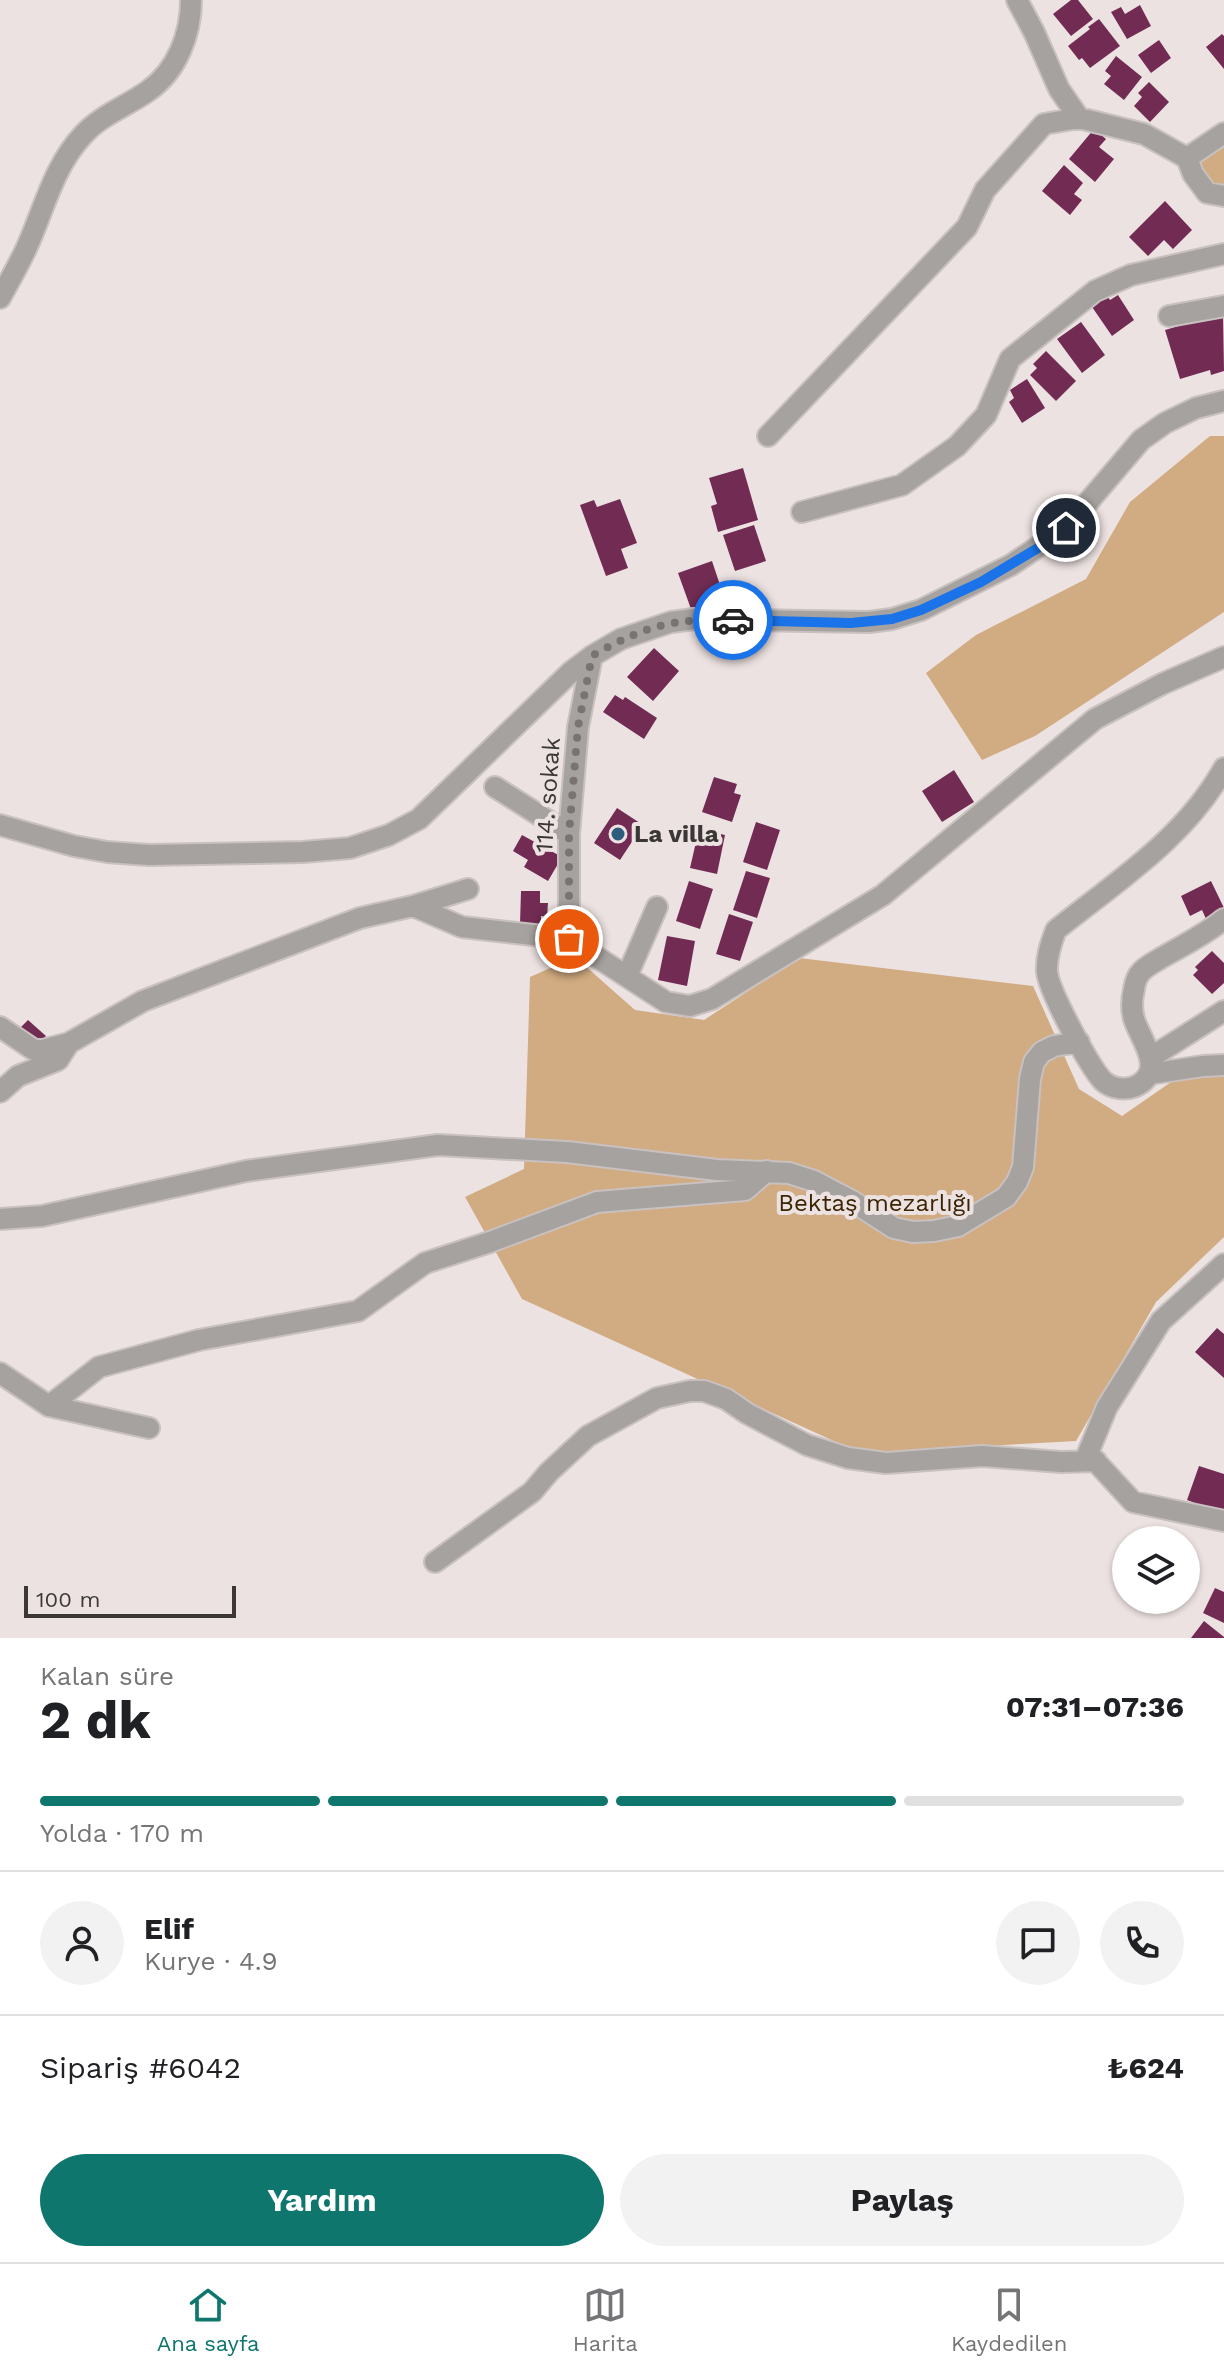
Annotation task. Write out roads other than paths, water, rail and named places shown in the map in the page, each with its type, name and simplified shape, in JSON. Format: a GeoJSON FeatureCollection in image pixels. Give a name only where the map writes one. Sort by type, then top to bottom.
{"type":"FeatureCollection","features":[{"type":"Feature","properties":{"kind":"street"},"geometry":{"type":"LineString","coordinates":[[0,298],[7,274],[26,248],[67,154],[85,133],[106,116],[151,89],[167,73],[188,33],[191,0]]}},
{"type":"Feature","properties":{"kind":"street"},"geometry":{"type":"LineString","coordinates":[[1017,0],[1059,89],[1079,118]]}},
{"type":"Feature","properties":{"kind":"street"},"geometry":{"type":"LineString","coordinates":[[768,436],[967,227],[985,190],[1044,124],[1079,118],[1144,134],[1187,158],[1193,174],[1207,193],[1224,196]]}},
{"type":"Feature","properties":{"kind":"street"},"geometry":{"type":"LineString","coordinates":[[1187,158],[1224,133]]}},
{"type":"Feature","properties":{"kind":"street"},"geometry":{"type":"LineString","coordinates":[[802,512],[902,485],[957,446],[986,415],[1010,359],[1095,291],[1131,275],[1224,254]]}},
{"type":"Feature","properties":{"kind":"street"},"geometry":{"type":"LineString","coordinates":[[1169,316],[1224,306]]}},
{"type":"Feature","properties":{"kind":"street"},"geometry":{"type":"LineString","coordinates":[[0,825],[74,846],[149,855],[303,852],[350,848],[389,835],[419,819],[572,671],[621,639],[648,628],[683,621],[869,622],[921,610],[991,576],[1038,548],[1066,528],[1141,440],[1196,408],[1224,401]]}},
{"type":"Feature","properties":{"kind":"street","name":"114. sokak"},"geometry":{"type":"LineString","coordinates":[[569,939],[569,834],[578,727],[592,656]]}},
{"type":"Feature","properties":{"kind":"street"},"geometry":{"type":"LineString","coordinates":[[413,906],[462,927],[569,939],[666,1002],[690,1006],[712,999],[883,895],[1095,719],[1162,684],[1224,657]]}},
{"type":"Feature","properties":{"kind":"street"},"geometry":{"type":"LineString","coordinates":[[1224,768],[1213,789],[1171,838],[1056,930],[1048,956],[1051,988],[1079,1042],[1102,1080],[1109,1085],[1127,1089],[1142,1082],[1150,1066],[1224,1011]]}},
{"type":"Feature","properties":{"kind":"street"},"geometry":{"type":"LineString","coordinates":[[495,787],[569,834]]}},
{"type":"Feature","properties":{"kind":"street"},"geometry":{"type":"LineString","coordinates":[[0,1027],[34,1050],[69,1043],[156,996],[360,918],[468,889]]}},
{"type":"Feature","properties":{"kind":"street"},"geometry":{"type":"LineString","coordinates":[[627,976],[657,907]]}},
{"type":"Feature","properties":{"kind":"street"},"geometry":{"type":"LineString","coordinates":[[1150,1066],[1132,1007],[1136,980],[1142,970],[1224,919]]}},
{"type":"Feature","properties":{"kind":"street"},"geometry":{"type":"LineString","coordinates":[[0,1219],[42,1216],[246,1171],[438,1145],[567,1152],[717,1170],[789,1173],[814,1181],[894,1228],[913,1232],[934,1231],[958,1226],[1006,1197],[1023,1167],[1034,1062],[1042,1052],[1054,1046],[1079,1042]]}},
{"type":"Feature","properties":{"kind":"street"},"geometry":{"type":"LineString","coordinates":[[0,1092],[18,1076],[58,1060],[69,1043]]}},
{"type":"Feature","properties":{"kind":"street"},"geometry":{"type":"LineString","coordinates":[[1150,1066],[1224,1065]]}},
{"type":"Feature","properties":{"kind":"street"},"geometry":{"type":"LineString","coordinates":[[49,1406],[99,1367],[199,1340],[358,1311],[425,1263],[597,1202],[745,1190],[767,1171]]}},
{"type":"Feature","properties":{"kind":"street"},"geometry":{"type":"LineString","coordinates":[[1224,1264],[1161,1321],[1107,1407],[1088,1453],[1133,1502],[1224,1521]]}},
{"type":"Feature","properties":{"kind":"street"},"geometry":{"type":"LineString","coordinates":[[0,1373],[49,1406],[149,1428]]}},
{"type":"Feature","properties":{"kind":"street"},"geometry":{"type":"LineString","coordinates":[[435,1562],[532,1492],[588,1436],[657,1398],[690,1391],[704,1391],[726,1399],[807,1445],[848,1458],[886,1463],[982,1456],[1061,1462],[1096,1461]]}},
{"type":"Feature","properties":{"kind":"place","name":"La villa"},"geometry":{"type":"Point","coordinates":[618,834]}},
{"type":"Feature","properties":{"kind":"park label","name":"Bektaş mezarlığı"},"geometry":{"type":"Point","coordinates":[875,1203]}}]}
